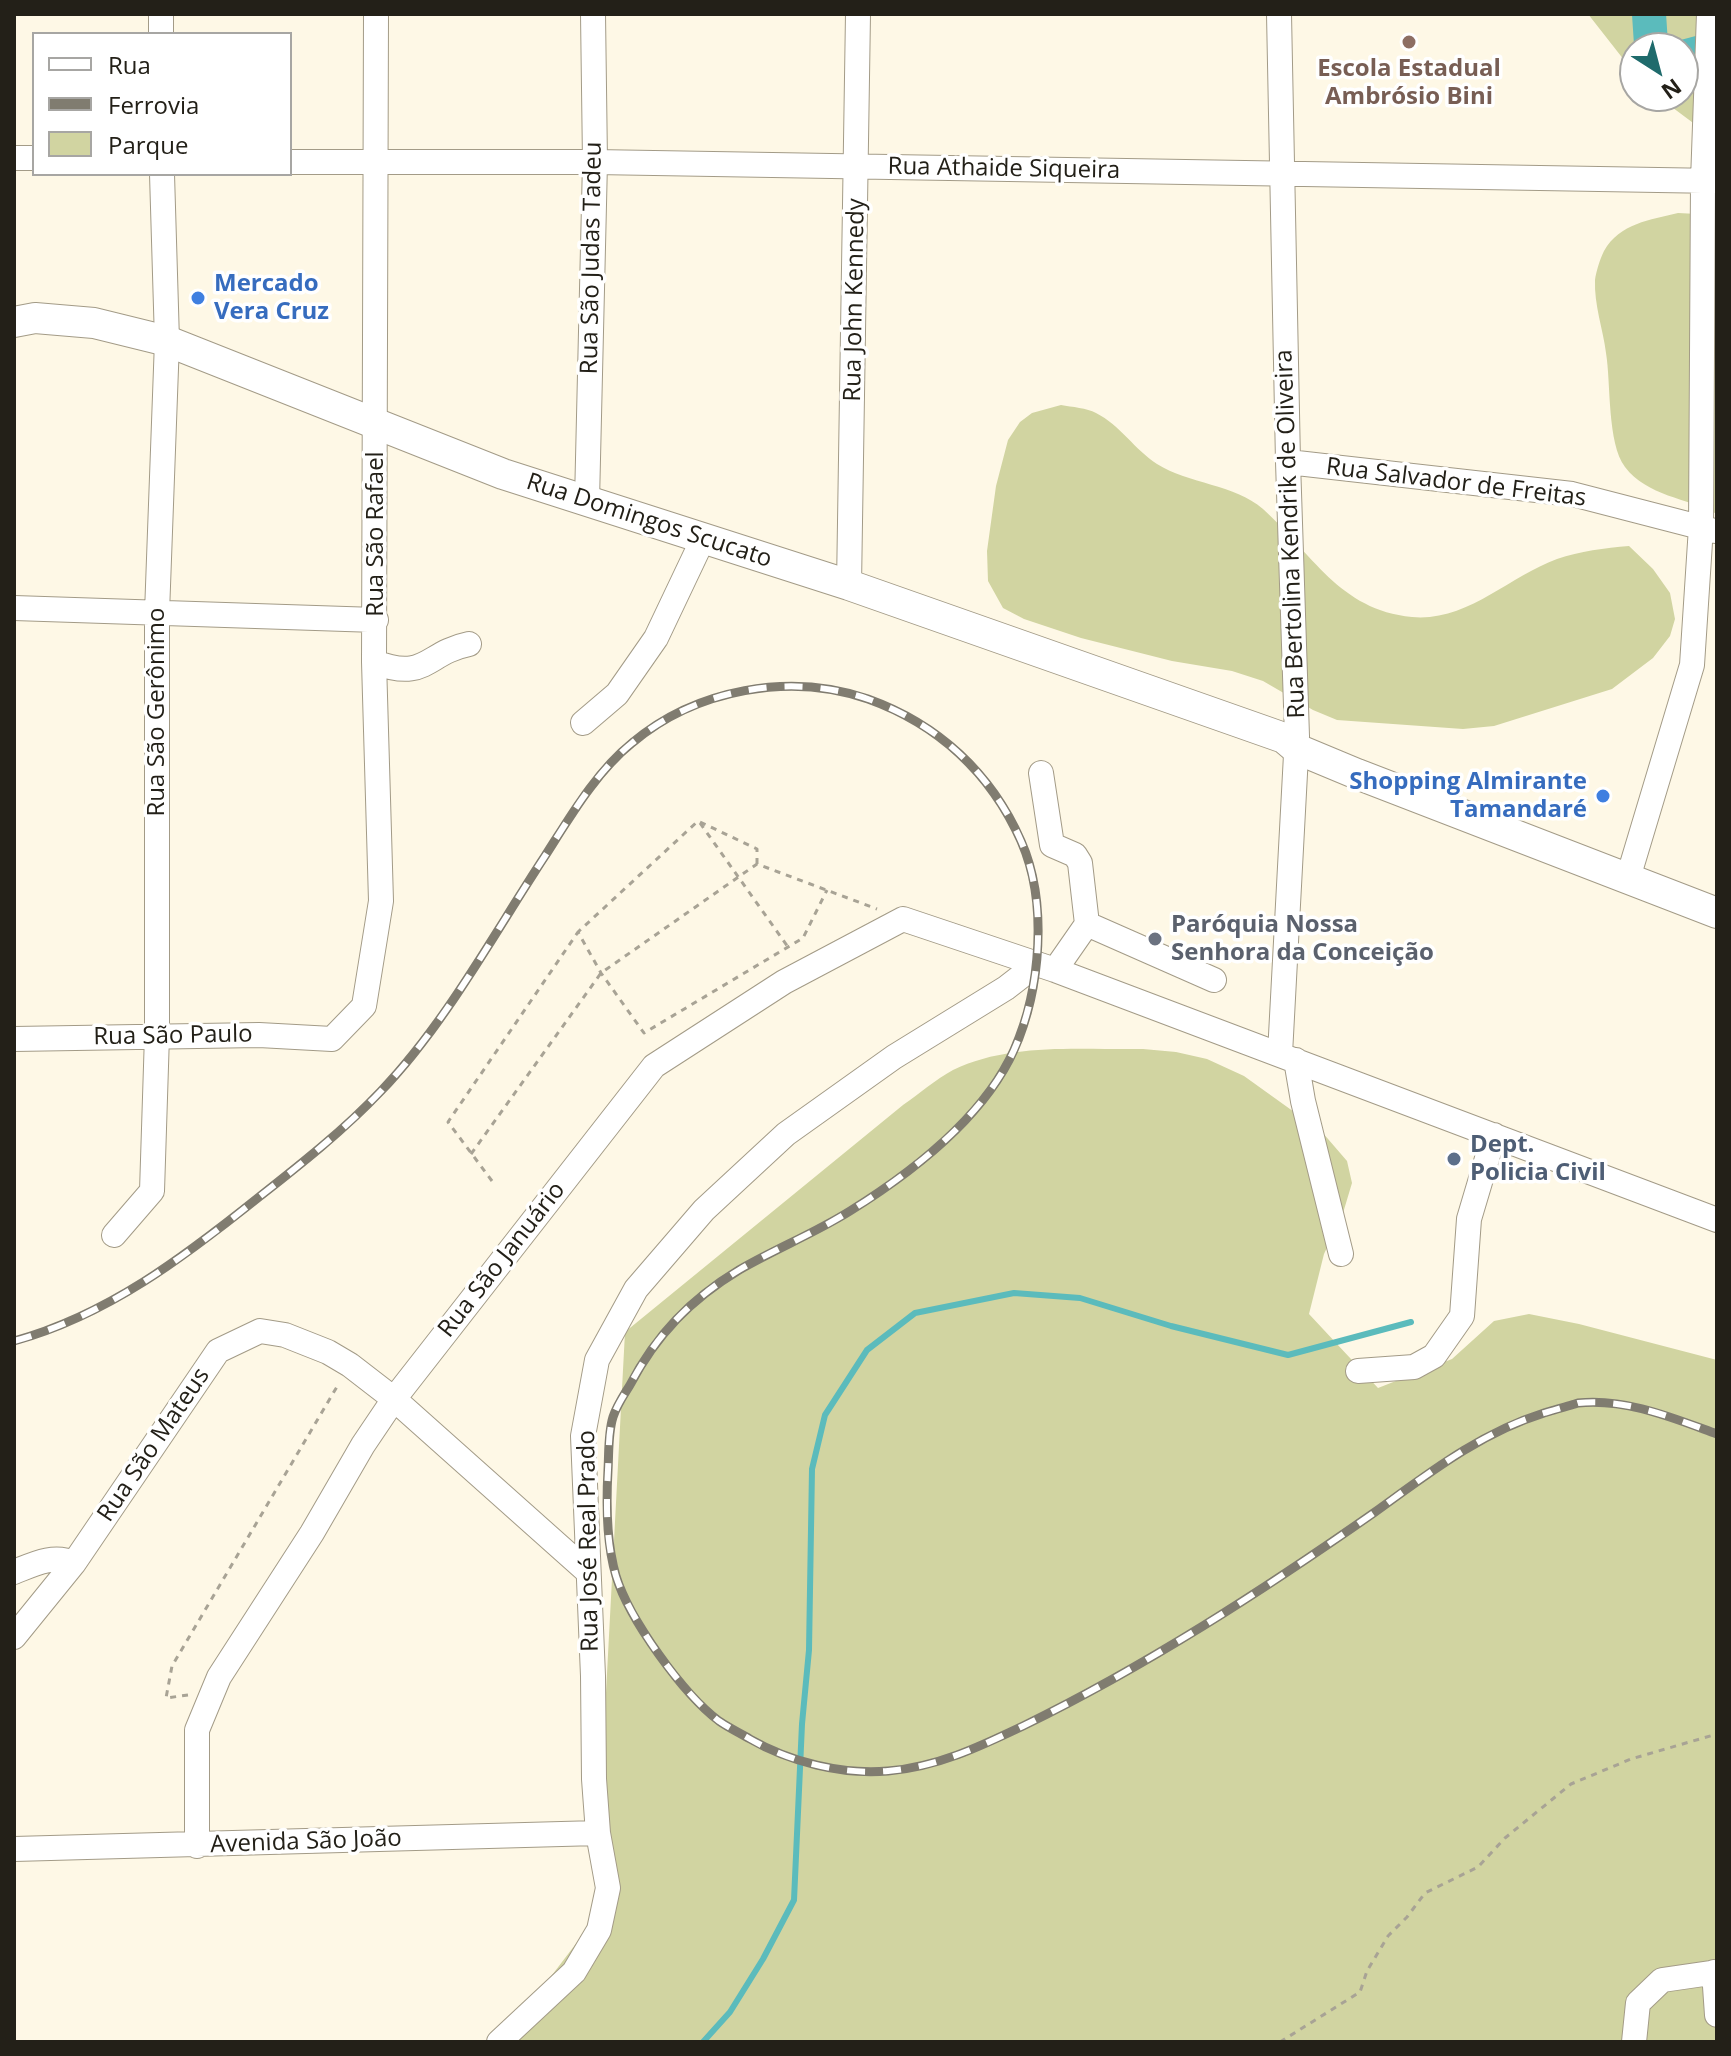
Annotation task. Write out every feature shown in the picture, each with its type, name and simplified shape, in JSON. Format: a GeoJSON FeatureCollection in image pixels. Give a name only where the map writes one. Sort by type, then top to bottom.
{"type":"FeatureCollection","features":[{"type":"Feature","properties":{"kind":"main road","name":"Rua Domingos Scucato"},"geometry":{"type":"LineString","coordinates":[[14,322],[35,318],[94,323],[167,341],[503,474],[849,585],[1292,741],[1631,870],[1717,913]]}},
{"type":"Feature","properties":{"kind":"main road","name":"Rua Domingos Scucato"},"geometry":{"type":"LineString","coordinates":[[1631,870],[1717,891]]}},
{"type":"Feature","properties":{"kind":"street","name":"Rua São Rafael"},"geometry":{"type":"LineString","coordinates":[[332,1039],[364,1006],[381,901],[374,662],[376,14]]}},
{"type":"Feature","properties":{"kind":"street","name":"Rua São Judas Tadeu"},"geometry":{"type":"LineString","coordinates":[[587,501],[595,162],[593,14]]}},
{"type":"Feature","properties":{"kind":"street","name":"Rua John Kennedy"},"geometry":{"type":"LineString","coordinates":[[849,585],[858,14]]}},
{"type":"Feature","properties":{"kind":"street","name":"Rua Bertolina Kendrik de Oliveira"},"geometry":{"type":"LineString","coordinates":[[1279,14],[1292,741],[1288,1057],[1303,1101],[1341,1254]]}},
{"type":"Feature","properties":{"kind":"street"},"geometry":{"type":"LineString","coordinates":[[1631,870],[1692,665],[1709,529],[1710,181],[1706,133],[1709,15]]}},
{"type":"Feature","properties":{"kind":"street","name":"Rua Athaide Siqueira"},"geometry":{"type":"LineString","coordinates":[[292,162],[595,162],[1710,181]]}},
{"type":"Feature","properties":{"kind":"street","name":"Rua São Gerônimo"},"geometry":{"type":"LineString","coordinates":[[114,1235],[152,1191],[157,1035],[157,613],[167,341],[162,176]]}},
{"type":"Feature","properties":{"kind":"street","name":"Rua Salvador de Freitas"},"geometry":{"type":"LineString","coordinates":[[1288,462],[1572,494],[1709,529]]}},
{"type":"Feature","properties":{"kind":"street"},"geometry":{"type":"LineString","coordinates":[[583,723],[617,694],[656,638],[703,539]]}},
{"type":"Feature","properties":{"kind":"street"},"geometry":{"type":"LineString","coordinates":[[14,608],[376,620]]}},
{"type":"Feature","properties":{"kind":"street"},"geometry":{"type":"LineString","coordinates":[[374,662],[394,670],[416,669],[469,644]]}},
{"type":"Feature","properties":{"kind":"street"},"geometry":{"type":"LineString","coordinates":[[1041,773],[1052,845],[1075,855],[1080,863],[1087,924],[1214,980]]}},
{"type":"Feature","properties":{"kind":"street"},"geometry":{"type":"LineString","coordinates":[[903,919],[1046,967],[1717,1220]]}},
{"type":"Feature","properties":{"kind":"street","name":"Rua São Januário"},"geometry":{"type":"LineString","coordinates":[[197,1846],[197,1730],[219,1677],[394,1399],[654,1066],[784,982],[903,919]]}},
{"type":"Feature","properties":{"kind":"street","name":"Rua José Real Prado"},"geometry":{"type":"LineString","coordinates":[[499,2042],[574,1972],[599,1930],[608,1888],[598,1833],[583,1436],[597,1360],[636,1289],[704,1210],[786,1134],[894,1057],[1046,967],[1087,924]]}},
{"type":"Feature","properties":{"kind":"street","name":"Rua São Paulo"},"geometry":{"type":"LineString","coordinates":[[14,1039],[157,1035],[332,1039]]}},
{"type":"Feature","properties":{"kind":"street"},"geometry":{"type":"LineString","coordinates":[[1358,1371],[1414,1367],[1434,1356],[1462,1316],[1469,1219],[1494,1135]]}},
{"type":"Feature","properties":{"kind":"street","name":"Rua São Mateus"},"geometry":{"type":"LineString","coordinates":[[14,1637],[74,1563],[218,1351],[260,1331],[285,1335],[328,1352],[350,1365],[394,1399],[588,1572]]}},
{"type":"Feature","properties":{"kind":"street"},"geometry":{"type":"LineString","coordinates":[[14,1572],[42,1561],[62,1558],[74,1563]]}},
{"type":"Feature","properties":{"kind":"street","name":"Avenida São João"},"geometry":{"type":"LineString","coordinates":[[14,1849],[598,1833]]}},
{"type":"Feature","properties":{"kind":"street"},"geometry":{"type":"LineString","coordinates":[[1634,2042],[1638,2003],[1662,1980],[1715,1972],[1717,2015]]}},
{"type":"Feature","properties":{"kind":"path"},"geometry":{"type":"LineString","coordinates":[[698,821],[757,849],[757,864]]}},
{"type":"Feature","properties":{"kind":"path"},"geometry":{"type":"LineString","coordinates":[[698,821],[788,947]]}},
{"type":"Feature","properties":{"kind":"path"},"geometry":{"type":"LineString","coordinates":[[492,1181],[448,1122],[578,932],[698,821]]}},
{"type":"Feature","properties":{"kind":"path"},"geometry":{"type":"LineString","coordinates":[[471,1154],[601,973],[757,864]]}},
{"type":"Feature","properties":{"kind":"path"},"geometry":{"type":"LineString","coordinates":[[757,864],[903,919]]}},
{"type":"Feature","properties":{"kind":"path"},"geometry":{"type":"LineString","coordinates":[[578,932],[601,973],[644,1033],[803,938],[827,890]]}},
{"type":"Feature","properties":{"kind":"path"},"geometry":{"type":"LineString","coordinates":[[219,1677],[184,1698],[166,1698],[172,1666],[350,1365]]}},
{"type":"Feature","properties":{"kind":"path"},"geometry":{"type":"LineString","coordinates":[[1280,2042],[1360,1992],[1367,1971],[1388,1936],[1425,1893],[1478,1867],[1505,1838],[1571,1784],[1631,1759],[1717,1734]]}},
{"type":"Feature","properties":{"kind":"green space"},"geometry":{"type":"Polygon","coordinates":[[[1588,14],[1717,14],[1717,138],[1678,112],[1699,112],[1699,32],[1619,32],[1619,54],[1588,14]]]}},
{"type":"Feature","properties":{"kind":"green space"},"geometry":{"type":"Polygon","coordinates":[[[1678,213],[1717,215],[1717,514],[1656,490],[1634,477],[1619,456],[1612,428],[1606,353],[1595,289],[1598,266],[1604,251],[1618,234],[1636,224],[1678,213]]]}},
{"type":"Feature","properties":{"kind":"green space"},"geometry":{"type":"Polygon","coordinates":[[[1061,405],[1088,410],[1105,418],[1149,458],[1170,471],[1251,501],[1263,509],[1328,577],[1365,603],[1387,612],[1412,617],[1451,613],[1557,559],[1593,550],[1629,546],[1653,569],[1670,593],[1675,619],[1670,636],[1653,658],[1612,689],[1494,726],[1463,729],[1337,720],[1263,681],[1232,671],[1172,661],[1081,638],[1024,619],[1003,608],[988,581],[987,551],[996,486],[1008,440],[1020,422],[1032,413],[1061,405]]]}},
{"type":"Feature","properties":{"kind":"green space"},"geometry":{"type":"Polygon","coordinates":[[[1143,1049],[1207,1059],[1244,1076],[1322,1132],[1347,1161],[1352,1183],[1343,1213],[1324,1254],[1309,1314],[1378,1388],[1452,1359],[1494,1321],[1529,1314],[1717,1360],[1717,2042],[501,2042],[594,1920],[625,1332],[903,1105],[953,1070],[975,1061],[1022,1051],[1143,1049]]]}},
{"type":"Feature","properties":{"kind":"waterway"},"geometry":{"type":"LineString","coordinates":[[1649,14],[1650,32]]}},
{"type":"Feature","properties":{"kind":"waterway"},"geometry":{"type":"LineString","coordinates":[[1699,53],[1717,48]]}},
{"type":"Feature","properties":{"kind":"waterway"},"geometry":{"type":"LineString","coordinates":[[703,2042],[730,2012],[794,1900],[802,1724],[809,1650],[812,1469],[825,1415],[867,1350],[915,1313],[1014,1293],[1080,1298],[1171,1326],[1288,1355],[1411,1322]]}},
{"type":"Feature","properties":{"kind":"railway"},"geometry":{"type":"LineString","coordinates":[[14,1341],[81,1316],[144,1282],[291,1172],[367,1105],[427,1037],[584,796],[607,767],[632,743],[657,724],[714,698],[776,687],[807,687],[838,691],[893,709],[939,737],[978,773],[1009,816],[1030,865],[1038,918],[1038,946],[1030,1000],[1014,1050],[1001,1075],[965,1120],[921,1161],[873,1196],[837,1219],[739,1270],[705,1293],[663,1334],[640,1367],[615,1413],[609,1436],[607,1510],[610,1550],[616,1576],[633,1613],[659,1654],[690,1693],[719,1721],[782,1754],[835,1769],[888,1771],[941,1761],[1023,1726],[1159,1653],[1290,1570],[1456,1455],[1521,1421],[1578,1403],[1614,1403],[1649,1411],[1717,1434]]}},
{"type":"Feature","properties":{"kind":"place","name":"Escola Estadual Ambrósio Bini"},"geometry":{"type":"Point","coordinates":[1409,42]}},
{"type":"Feature","properties":{"kind":"place","name":"Mercado Vera Cruz"},"geometry":{"type":"Point","coordinates":[198,298]}},
{"type":"Feature","properties":{"kind":"place","name":"Shopping Almirante Tamandaré"},"geometry":{"type":"Point","coordinates":[1603,796]}},
{"type":"Feature","properties":{"kind":"place","name":"Paróquia Nossa Senhora da Conceição"},"geometry":{"type":"Point","coordinates":[1155,939]}},
{"type":"Feature","properties":{"kind":"place","name":"Dept. Policia Civil"},"geometry":{"type":"Point","coordinates":[1454,1159]}}]}
